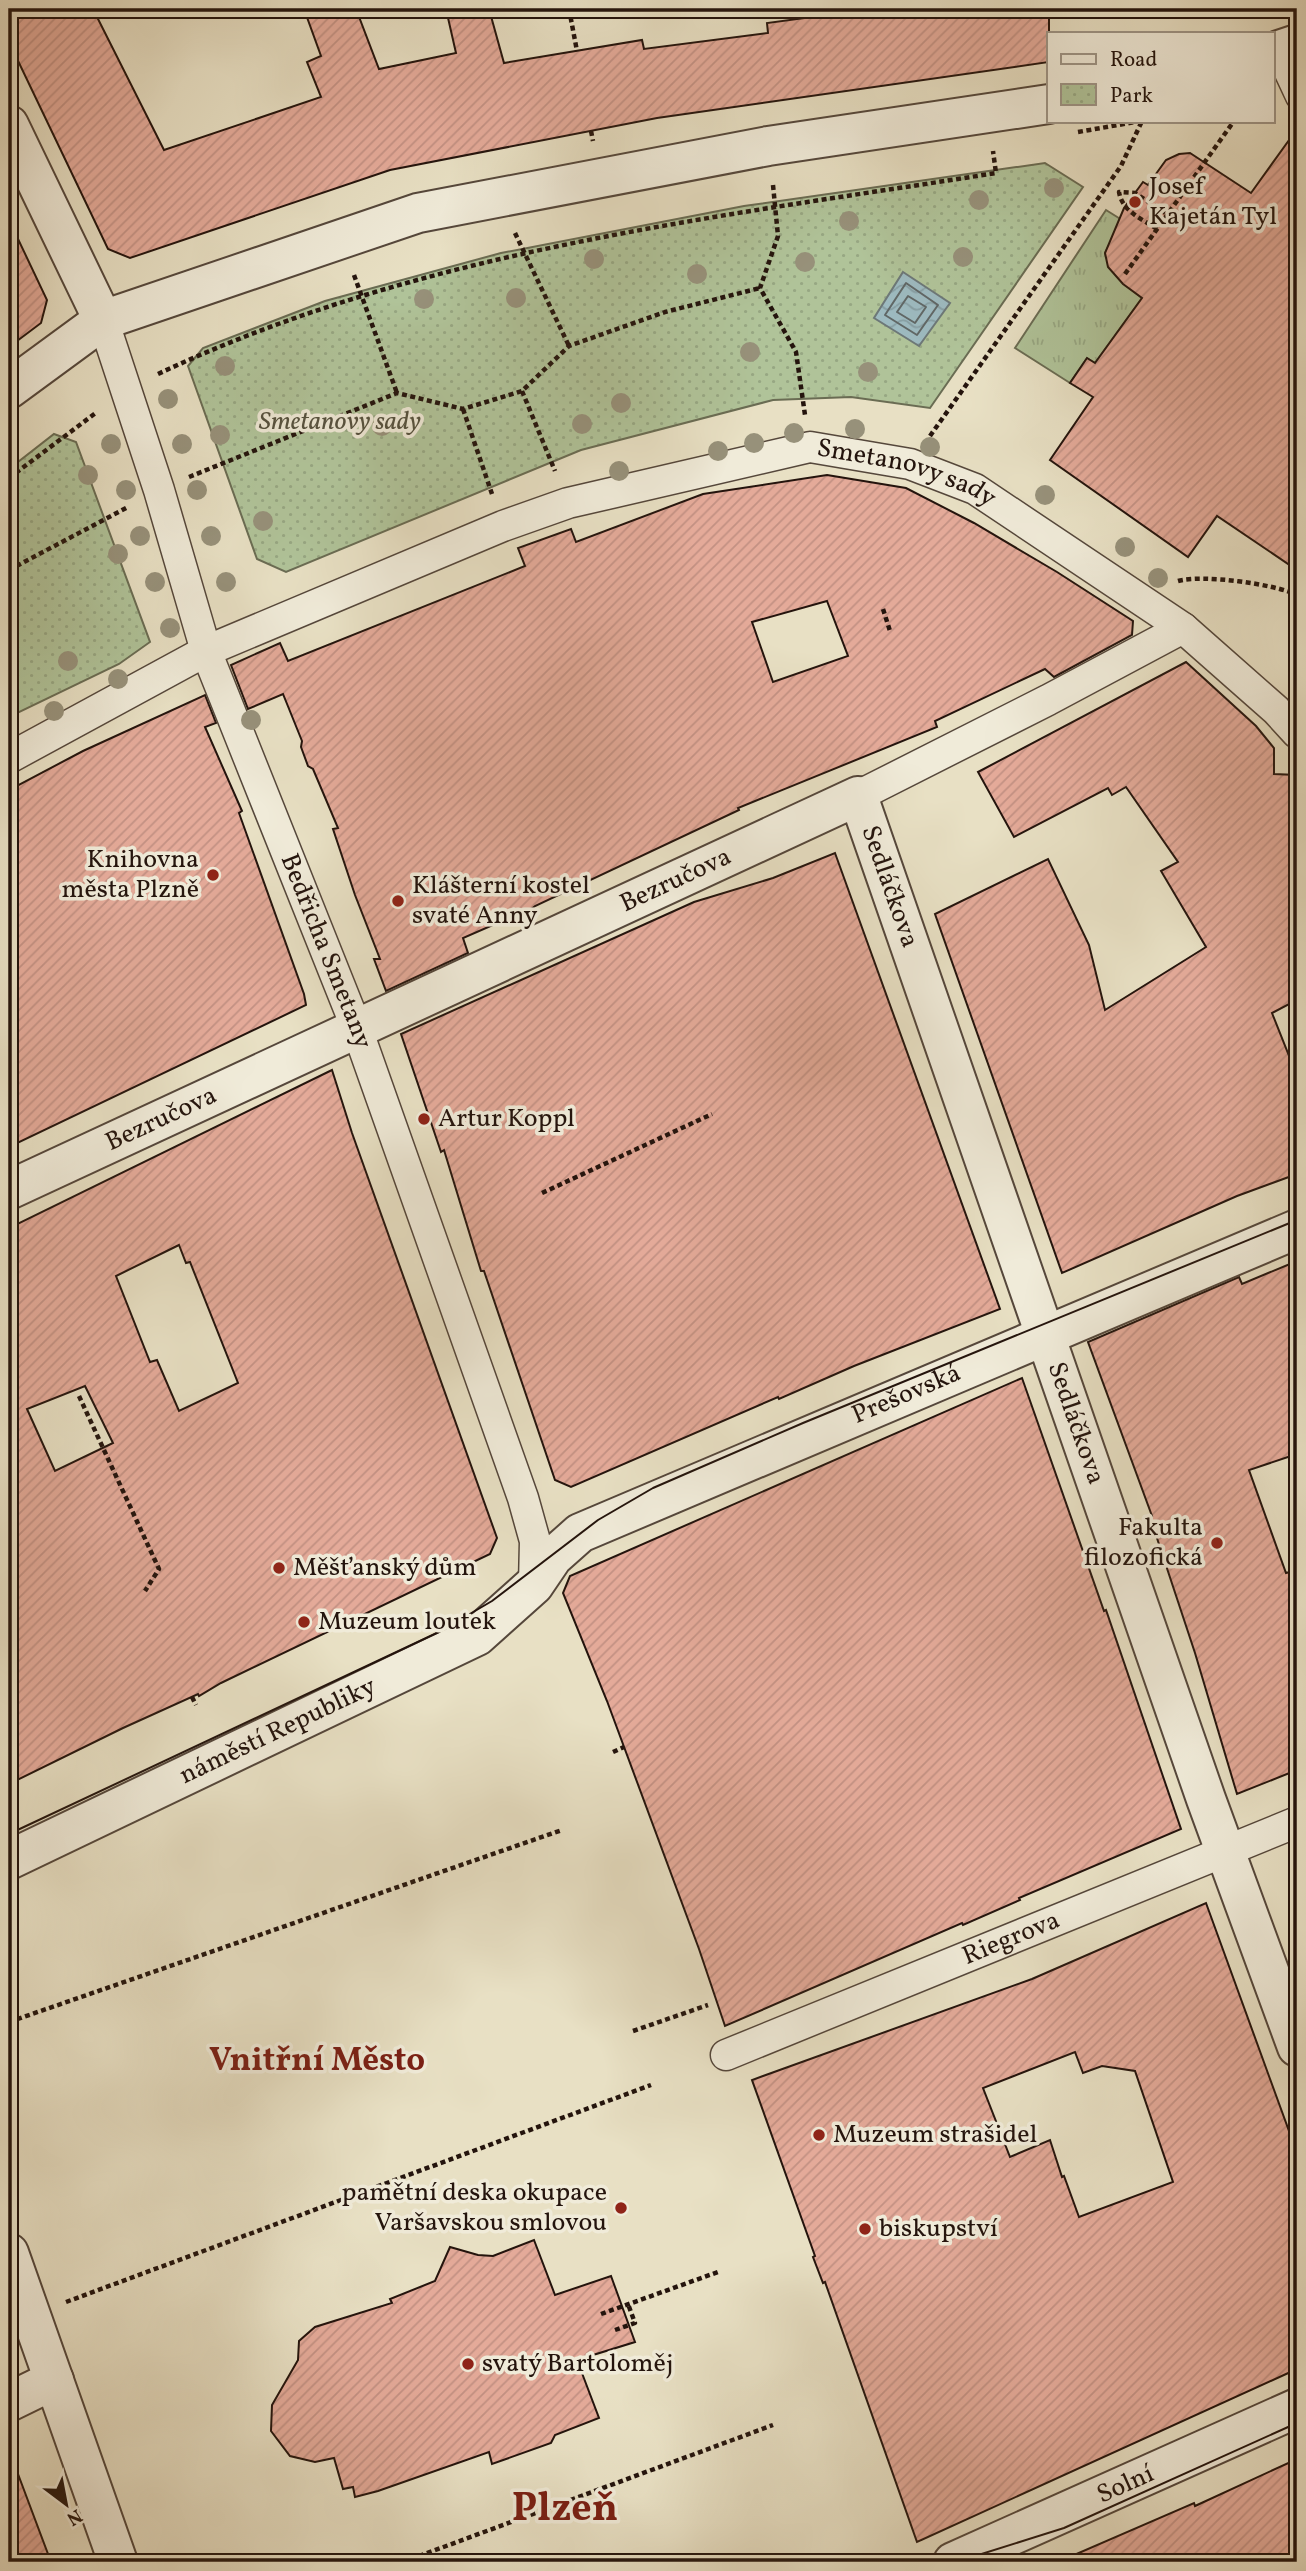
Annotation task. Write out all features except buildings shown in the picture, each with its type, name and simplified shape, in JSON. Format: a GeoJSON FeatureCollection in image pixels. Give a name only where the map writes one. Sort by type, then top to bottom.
{"type":"FeatureCollection","features":[{"type":"Feature","properties":{"kind":"street"},"geometry":{"type":"LineString","coordinates":[[9,389],[103,320],[418,213],[768,146],[1047,104]]}},
{"type":"Feature","properties":{"kind":"street"},"geometry":{"type":"LineString","coordinates":[[9,125],[103,320]]}},
{"type":"Feature","properties":{"kind":"street","name":"Bedřicha Smetany"},"geometry":{"type":"LineString","coordinates":[[103,320],[159,490],[206,651],[357,1029],[532,1529],[537,1556],[534,1585]]}},
{"type":"Feature","properties":{"kind":"street","name":"Smetanovy sady"},"geometry":{"type":"LineString","coordinates":[[9,758],[206,651],[503,526],[568,503],[810,446],[909,464],[975,489],[1183,628],[1276,709],[1297,733]]}},
{"type":"Feature","properties":{"kind":"street","name":"Bezručova"},"geometry":{"type":"LineString","coordinates":[[9,1190],[859,796],[1183,628]]}},
{"type":"Feature","properties":{"kind":"street","name":"Sedláčkova"},"geometry":{"type":"LineString","coordinates":[[859,796],[1225,1851],[1297,2047]]}},
{"type":"Feature","properties":{"kind":"street","name":"Prešovská"},"geometry":{"type":"LineString","coordinates":[[534,1585],[553,1557],[580,1533],[1297,1229]]}},
{"type":"Feature","properties":{"kind":"street","name":"náměstí Republiky"},"geometry":{"type":"LineString","coordinates":[[9,1860],[477,1636],[534,1585]]}},
{"type":"Feature","properties":{"kind":"street","name":"Riegrova"},"geometry":{"type":"LineString","coordinates":[[726,2055],[1297,1822]]}},
{"type":"Feature","properties":{"kind":"street"},"geometry":{"type":"LineString","coordinates":[[9,2252],[118,2562]]}},
{"type":"Feature","properties":{"kind":"street"},"geometry":{"type":"LineString","coordinates":[[9,2402],[54,2380]]}},
{"type":"Feature","properties":{"kind":"street","name":"Solní"},"geometry":{"type":"LineString","coordinates":[[953,2562],[1297,2408]]}},
{"type":"Feature","properties":{"kind":"lane"},"geometry":{"type":"LineString","coordinates":[[1282,49],[1297,98]]}},
{"type":"Feature","properties":{"kind":"path"},"geometry":{"type":"LineString","coordinates":[[569,9],[577,51]]}},
{"type":"Feature","properties":{"kind":"path"},"geometry":{"type":"LineString","coordinates":[[909,464],[1121,166],[1142,122]]}},
{"type":"Feature","properties":{"kind":"path"},"geometry":{"type":"LineString","coordinates":[[1125,274],[1233,122]]}},
{"type":"Feature","properties":{"kind":"path"},"geometry":{"type":"LineString","coordinates":[[768,146],[778,236],[760,288],[796,352],[810,446]]}},
{"type":"Feature","properties":{"kind":"path"},"geometry":{"type":"LineString","coordinates":[[9,478],[126,389],[259,332],[338,303],[492,259],[721,215],[996,173],[992,147]]}},
{"type":"Feature","properties":{"kind":"path"},"geometry":{"type":"LineString","coordinates":[[1108,185],[1119,192],[1135,193],[1167,214]]}},
{"type":"Feature","properties":{"kind":"path"},"geometry":{"type":"LineString","coordinates":[[1119,192],[1120,201],[1125,207],[1157,229]]}},
{"type":"Feature","properties":{"kind":"path"},"geometry":{"type":"LineString","coordinates":[[498,197],[569,346]]}},
{"type":"Feature","properties":{"kind":"path"},"geometry":{"type":"LineString","coordinates":[[341,239],[397,393]]}},
{"type":"Feature","properties":{"kind":"path"},"geometry":{"type":"LineString","coordinates":[[9,570],[159,490],[397,393],[463,409],[522,391],[569,346],[665,312],[760,288]]}},
{"type":"Feature","properties":{"kind":"path"},"geometry":{"type":"LineString","coordinates":[[522,391],[568,503]]}},
{"type":"Feature","properties":{"kind":"path"},"geometry":{"type":"LineString","coordinates":[[463,409],[503,526]]}},
{"type":"Feature","properties":{"kind":"path"},"geometry":{"type":"LineString","coordinates":[[1133,594],[1186,579],[1237,582],[1289,591],[1297,596]]}},
{"type":"Feature","properties":{"kind":"path"},"geometry":{"type":"LineString","coordinates":[[883,609],[890,631]]}},
{"type":"Feature","properties":{"kind":"path"},"geometry":{"type":"LineString","coordinates":[[542,1193],[712,1114]]}},
{"type":"Feature","properties":{"kind":"path"},"geometry":{"type":"LineString","coordinates":[[79,1396],[159,1569],[145,1591]]}},
{"type":"Feature","properties":{"kind":"path"},"geometry":{"type":"LineString","coordinates":[[192,1697],[196,1705]]}},
{"type":"Feature","properties":{"kind":"path"},"geometry":{"type":"LineString","coordinates":[[613,1752],[624,1747]]}},
{"type":"Feature","properties":{"kind":"path"},"geometry":{"type":"LineString","coordinates":[[11,1783],[16,1793]]}},
{"type":"Feature","properties":{"kind":"path"},"geometry":{"type":"LineString","coordinates":[[9,2022],[562,1830]]}},
{"type":"Feature","properties":{"kind":"path"},"geometry":{"type":"LineString","coordinates":[[633,2031],[708,2005]]}},
{"type":"Feature","properties":{"kind":"path"},"geometry":{"type":"LineString","coordinates":[[30,2314],[651,2085]]}},
{"type":"Feature","properties":{"kind":"path"},"geometry":{"type":"LineString","coordinates":[[601,2314],[718,2272]]}},
{"type":"Feature","properties":{"kind":"path"},"geometry":{"type":"LineString","coordinates":[[615,2330],[635,2323],[628,2304]]}},
{"type":"Feature","properties":{"kind":"path"},"geometry":{"type":"LineString","coordinates":[[403,2562],[773,2425]]}},
{"type":"Feature","properties":{"kind":"green space","name":"Smetanovy sady"},"geometry":{"type":"Polygon","coordinates":[[[1045,163],[1083,187],[930,408],[851,397],[773,400],[581,450],[286,572],[257,559],[188,366],[203,348],[325,301],[501,253],[744,206],[1045,163]]]}},
{"type":"Feature","properties":{"kind":"green space"},"geometry":{"type":"Polygon","coordinates":[[[1106,210],[1122,220],[1105,253],[1107,260],[1119,278],[1142,298],[1095,363],[1087,358],[1070,383],[1015,348],[1106,210]]]}},
{"type":"Feature","properties":{"kind":"green space"},"geometry":{"type":"Polygon","coordinates":[[[54,434],[76,442],[150,642],[119,664],[9,717],[9,469],[54,434]]]}},
{"type":"Feature","properties":{"kind":"water"},"geometry":{"type":"Polygon","coordinates":[[[903,272],[950,303],[919,346],[874,318],[903,272]]]}},
{"type":"Feature","properties":{"kind":"tram line"},"geometry":{"type":"LineString","coordinates":[[9,1834],[439,1632],[492,1601],[598,1520],[653,1488],[803,1423],[1297,1220]]}},
{"type":"Feature","properties":{"kind":"tram line"},"geometry":{"type":"LineString","coordinates":[[956,2562],[1064,2528],[1297,2423]]}},
{"type":"Feature","properties":{"kind":"place","name":"Josef Kajetán Tyl"},"geometry":{"type":"Point","coordinates":[1135,202]}},
{"type":"Feature","properties":{"kind":"place","name":"Knihovna města Plzně"},"geometry":{"type":"Point","coordinates":[213,875]}},
{"type":"Feature","properties":{"kind":"place","name":"Klášterní kostel svaté Anny"},"geometry":{"type":"Point","coordinates":[398,901]}},
{"type":"Feature","properties":{"kind":"place","name":"Artur Koppl"},"geometry":{"type":"Point","coordinates":[424,1119]}},
{"type":"Feature","properties":{"kind":"place","name":"Fakulta filozofická"},"geometry":{"type":"Point","coordinates":[1217,1543]}},
{"type":"Feature","properties":{"kind":"place","name":"Měšťanský dům"},"geometry":{"type":"Point","coordinates":[279,1568]}},
{"type":"Feature","properties":{"kind":"place","name":"Muzeum loutek"},"geometry":{"type":"Point","coordinates":[304,1622]}},
{"type":"Feature","properties":{"kind":"place","name":"Muzeum strašidel"},"geometry":{"type":"Point","coordinates":[819,2135]}},
{"type":"Feature","properties":{"kind":"place","name":"pamětní deska okupace Varšavskou smlovou"},"geometry":{"type":"Point","coordinates":[621,2208]}},
{"type":"Feature","properties":{"kind":"place","name":"biskupství"},"geometry":{"type":"Point","coordinates":[865,2229]}},
{"type":"Feature","properties":{"kind":"place","name":"svatý Bartoloměj"},"geometry":{"type":"Point","coordinates":[468,2364]}},
{"type":"Feature","properties":{"kind":"district","name":"Vnitřní Město"},"geometry":{"type":"Point","coordinates":[317,2062]}},
{"type":"Feature","properties":{"kind":"district","name":"Plzeň"},"geometry":{"type":"Point","coordinates":[565,2510]}}]}
